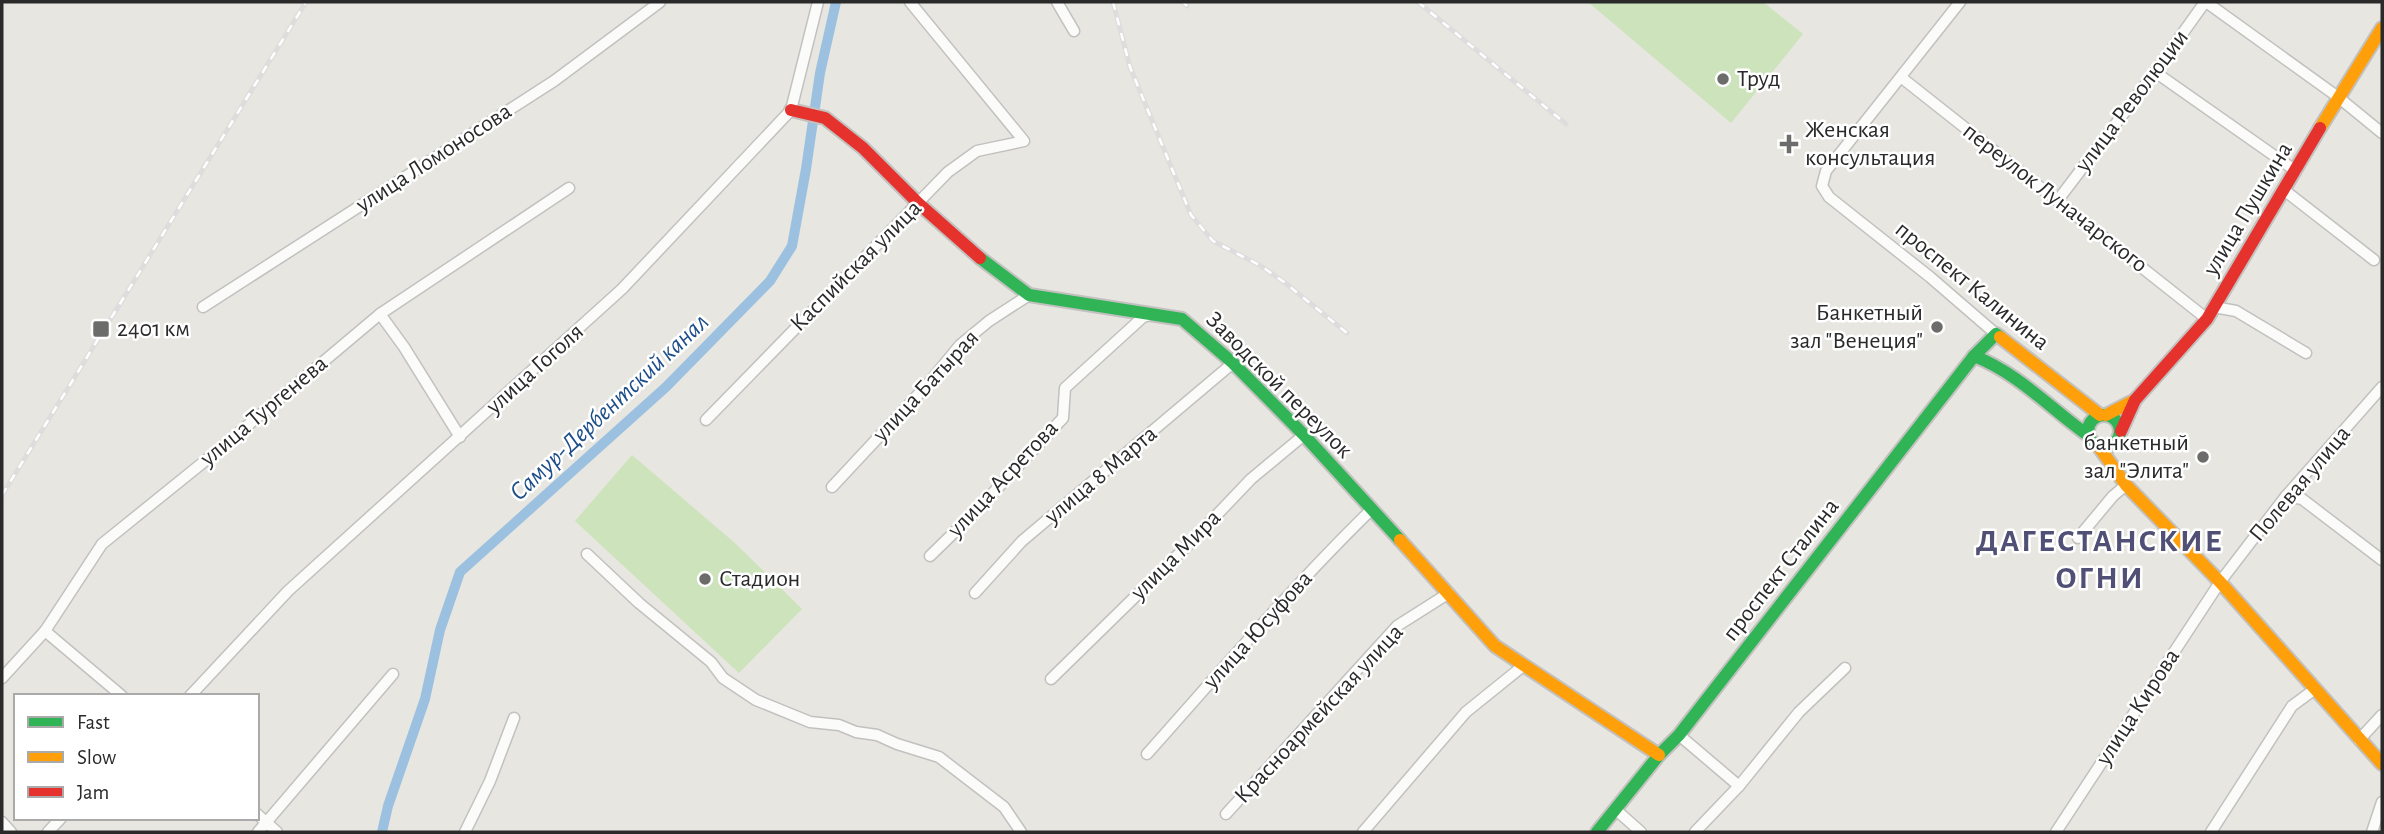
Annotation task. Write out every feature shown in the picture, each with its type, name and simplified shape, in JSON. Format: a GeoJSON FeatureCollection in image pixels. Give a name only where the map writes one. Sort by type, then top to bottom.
{"type":"FeatureCollection","features":[{"type":"Feature","properties":{"kind":"street","name":"улица Ломоносова"},"geometry":{"type":"LineString","coordinates":[[203,307],[554,81],[660,2]]}},
{"type":"Feature","properties":{"kind":"street","name":"улица Гоголя"},"geometry":{"type":"LineString","coordinates":[[192,694],[288,592],[622,289],[796,111],[818,2]]}},
{"type":"Feature","properties":{"kind":"street","name":"Каспийская улица"},"geometry":{"type":"LineString","coordinates":[[706,420],[948,172],[976,151],[1024,141],[910,2]]}},
{"type":"Feature","properties":{"kind":"street"},"geometry":{"type":"LineString","coordinates":[[1057,2],[1074,31]]}},
{"type":"Feature","properties":{"kind":"street"},"geometry":{"type":"LineString","coordinates":[[1902,78],[1960,2]]}},
{"type":"Feature","properties":{"kind":"street"},"geometry":{"type":"LineString","coordinates":[[2206,2],[2382,132]]}},
{"type":"Feature","properties":{"kind":"street","name":"улица Революции"},"geometry":{"type":"LineString","coordinates":[[2058,201],[2206,2]]}},
{"type":"Feature","properties":{"kind":"street","name":"улица Пушкина"},"geometry":{"type":"LineString","coordinates":[[2135,400],[2207,319],[2338,97],[2382,28]]}},
{"type":"Feature","properties":{"kind":"street"},"geometry":{"type":"LineString","coordinates":[[2155,72],[2296,171]]}},
{"type":"Feature","properties":{"kind":"street","name":"проспект Калинина"},"geometry":{"type":"LineString","coordinates":[[1902,78],[1826,171],[1822,186],[1829,197],[1930,277],[1996,334],[2103,415]]}},
{"type":"Feature","properties":{"kind":"street","name":"переулок Луначарского"},"geometry":{"type":"LineString","coordinates":[[1902,78],[2207,319]]}},
{"type":"Feature","properties":{"kind":"street","name":"Заводской переулок"},"geometry":{"type":"LineString","coordinates":[[796,111],[820,115],[863,148],[918,203],[990,267],[1029,295],[1182,319],[1233,363],[1304,435],[1495,646],[1659,755]]}},
{"type":"Feature","properties":{"kind":"street","name":"улица Тургенева"},"geometry":{"type":"LineString","coordinates":[[2,678],[45,631],[102,544],[380,314],[569,188]]}},
{"type":"Feature","properties":{"kind":"street"},"geometry":{"type":"LineString","coordinates":[[2284,190],[2374,260]]}},
{"type":"Feature","properties":{"kind":"street","name":"улица Батырая"},"geometry":{"type":"LineString","coordinates":[[832,487],[928,384],[960,345],[989,321],[1029,295]]}},
{"type":"Feature","properties":{"kind":"street"},"geometry":{"type":"LineString","coordinates":[[2214,307],[2236,311],[2306,353]]}},
{"type":"Feature","properties":{"kind":"street"},"geometry":{"type":"LineString","coordinates":[[380,314],[404,347],[460,437]]}},
{"type":"Feature","properties":{"kind":"street","name":"улица Асретова"},"geometry":{"type":"LineString","coordinates":[[930,556],[1063,418],[1065,388],[1143,317],[1154,314]]}},
{"type":"Feature","properties":{"kind":"street","name":"проспект Сталина"},"geometry":{"type":"LineString","coordinates":[[1597,832],[1659,755],[1679,735],[1974,356],[1996,334]]}},
{"type":"Feature","properties":{"kind":"street","name":"проспект Калинина"},"geometry":{"type":"LineString","coordinates":[[1974,356],[1991,361],[2008,372],[2089,436]]}},
{"type":"Feature","properties":{"kind":"street","name":"улица 8 Марта"},"geometry":{"type":"LineString","coordinates":[[975,593],[1023,541],[1233,363]]}},
{"type":"Feature","properties":{"kind":"street","name":"Полевая улица"},"geometry":{"type":"LineString","coordinates":[[2220,582],[2286,496],[2382,387]]}},
{"type":"Feature","properties":{"kind":"street"},"geometry":{"type":"LineString","coordinates":[[2135,400],[2091,422],[2089,436],[2124,481],[2220,582],[2382,764]]}},
{"type":"Feature","properties":{"kind":"street"},"geometry":{"type":"LineString","coordinates":[[2099,447],[2115,444],[2135,400]]}},
{"type":"Feature","properties":{"kind":"street"},"geometry":{"type":"LineString","coordinates":[[2103,415],[2116,421],[2120,432],[2119,464],[2124,481]]}},
{"type":"Feature","properties":{"kind":"street","name":"улица Мира"},"geometry":{"type":"LineString","coordinates":[[1051,679],[1192,541],[1251,479],[1304,435]]}},
{"type":"Feature","properties":{"kind":"street"},"geometry":{"type":"LineString","coordinates":[[2078,538],[2124,481]]}},
{"type":"Feature","properties":{"kind":"street"},"geometry":{"type":"LineString","coordinates":[[2286,496],[2301,499],[2382,560]]}},
{"type":"Feature","properties":{"kind":"street","name":"улица Юсуфова"},"geometry":{"type":"LineString","coordinates":[[1147,754],[1258,628],[1372,509]]}},
{"type":"Feature","properties":{"kind":"street"},"geometry":{"type":"LineString","coordinates":[[587,554],[639,603],[711,662],[723,678],[756,700],[810,722],[839,725],[856,732],[877,735],[939,757],[1004,807],[1021,832]]}},
{"type":"Feature","properties":{"kind":"street","name":"улица Кирова"},"geometry":{"type":"LineString","coordinates":[[2056,832],[2220,582]]}},
{"type":"Feature","properties":{"kind":"street","name":"Красноармейская улица"},"geometry":{"type":"LineString","coordinates":[[1226,814],[1397,626],[1449,593]]}},
{"type":"Feature","properties":{"kind":"street"},"geometry":{"type":"LineString","coordinates":[[45,631],[120,694]]}},
{"type":"Feature","properties":{"kind":"street"},"geometry":{"type":"LineString","coordinates":[[1363,832],[1466,712],[1523,666]]}},
{"type":"Feature","properties":{"kind":"street"},"geometry":{"type":"LineString","coordinates":[[1695,832],[1739,786],[1800,712],[1845,668]]}},
{"type":"Feature","properties":{"kind":"street"},"geometry":{"type":"LineString","coordinates":[[258,832],[268,824],[393,674]]}},
{"type":"Feature","properties":{"kind":"street"},"geometry":{"type":"LineString","coordinates":[[2211,832],[2292,706],[2315,689]]}},
{"type":"Feature","properties":{"kind":"street"},"geometry":{"type":"LineString","coordinates":[[2359,740],[2382,715]]}},
{"type":"Feature","properties":{"kind":"street"},"geometry":{"type":"LineString","coordinates":[[465,832],[514,718]]}},
{"type":"Feature","properties":{"kind":"street"},"geometry":{"type":"LineString","coordinates":[[1679,735],[1739,786]]}},
{"type":"Feature","properties":{"kind":"street"},"geometry":{"type":"LineString","coordinates":[[2372,832],[2382,802]]}},
{"type":"Feature","properties":{"kind":"street"},"geometry":{"type":"LineString","coordinates":[[1615,809],[1641,832]]}},
{"type":"Feature","properties":{"kind":"street"},"geometry":{"type":"LineString","coordinates":[[259,816],[278,832]]}},
{"type":"Feature","properties":{"kind":"street"},"geometry":{"type":"LineString","coordinates":[[2,822],[11,832]]}},
{"type":"Feature","properties":{"kind":"green space","name":"Труд"},"geometry":{"type":"Polygon","coordinates":[[[1588,2],[1763,2],[1803,34],[1731,123],[1588,2]]]}},
{"type":"Feature","properties":{"kind":"green space","name":"Стадион"},"geometry":{"type":"Polygon","coordinates":[[[632,455],[736,544],[802,609],[739,673],[575,521],[632,455]]]}},
{"type":"Feature","properties":{"kind":"waterway","name":"Самур-Дербентский канал"},"geometry":{"type":"LineString","coordinates":[[382,832],[388,806],[425,699],[440,630],[460,572],[666,387],[770,281],[792,246],[820,73],[836,2]]}},
{"type":"Feature","properties":{"kind":"railway"},"geometry":{"type":"LineString","coordinates":[[2,495],[306,2]]}},
{"type":"Feature","properties":{"kind":"railway"},"geometry":{"type":"LineString","coordinates":[[1113,2],[1130,67],[1191,215],[1213,241],[1261,266],[1347,333]]}},
{"type":"Feature","properties":{"kind":"railway"},"geometry":{"type":"LineString","coordinates":[[1183,2],[1187,6]]}},
{"type":"Feature","properties":{"kind":"railway"},"geometry":{"type":"LineString","coordinates":[[1418,2],[1566,124]]}},
{"type":"Feature","properties":{"kind":"traffic: fast"},"geometry":{"type":"LineString","coordinates":[[980,258],[1029,295],[1182,319],[1233,363],[1304,435],[1400,540]]}},
{"type":"Feature","properties":{"kind":"traffic: fast"},"geometry":{"type":"LineString","coordinates":[[1597,832],[1659,755],[1679,735],[1974,356],[1996,334],[2000,337]]}},
{"type":"Feature","properties":{"kind":"traffic: fast"},"geometry":{"type":"LineString","coordinates":[[1974,356],[2020,382],[2089,436]]}},
{"type":"Feature","properties":{"kind":"traffic: fast"},"geometry":{"type":"LineString","coordinates":[[2104,415],[2115,420],[2120,431],[2115,442],[2104,447],[2093,442],[2088,431],[2093,420],[2104,415]]}},
{"type":"Feature","properties":{"kind":"traffic: slow"},"geometry":{"type":"LineString","coordinates":[[2320,128],[2382,28]]}},
{"type":"Feature","properties":{"kind":"traffic: slow"},"geometry":{"type":"LineString","coordinates":[[2000,337],[2100,415]]}},
{"type":"Feature","properties":{"kind":"traffic: slow"},"geometry":{"type":"LineString","coordinates":[[2106,415],[2135,400]]}},
{"type":"Feature","properties":{"kind":"traffic: slow"},"geometry":{"type":"LineString","coordinates":[[2099,447],[2126,485],[2220,582],[2382,764]]}},
{"type":"Feature","properties":{"kind":"traffic: slow"},"geometry":{"type":"LineString","coordinates":[[1400,540],[1495,646],[1659,755]]}},
{"type":"Feature","properties":{"kind":"traffic: jam"},"geometry":{"type":"LineString","coordinates":[[791,110],[825,118],[863,148],[918,203],[980,258]]}},
{"type":"Feature","properties":{"kind":"traffic: jam"},"geometry":{"type":"LineString","coordinates":[[2121,431],[2135,400],[2207,319],[2320,128]]}},
{"type":"Feature","properties":{"kind":"place","name":"Труд"},"geometry":{"type":"Point","coordinates":[1723,79]}},
{"type":"Feature","properties":{"kind":"place","name":"Женская консультация"},"geometry":{"type":"Point","coordinates":[1789,144]}},
{"type":"Feature","properties":{"kind":"place","name":"Банкетный зал \"Венеция\""},"geometry":{"type":"Point","coordinates":[1937,327]}},
{"type":"Feature","properties":{"kind":"place","name":"2401 км"},"geometry":{"type":"Point","coordinates":[101,329]}},
{"type":"Feature","properties":{"kind":"place","name":"банкетный зал \"Элита\""},"geometry":{"type":"Point","coordinates":[2203,457]}},
{"type":"Feature","properties":{"kind":"place","name":"Стадион"},"geometry":{"type":"Point","coordinates":[705,579]}},
{"type":"Feature","properties":{"kind":"district","name":"ДАГЕСТАНСКИЕ ОГНИ"},"geometry":{"type":"Point","coordinates":[2100,560]}}]}
